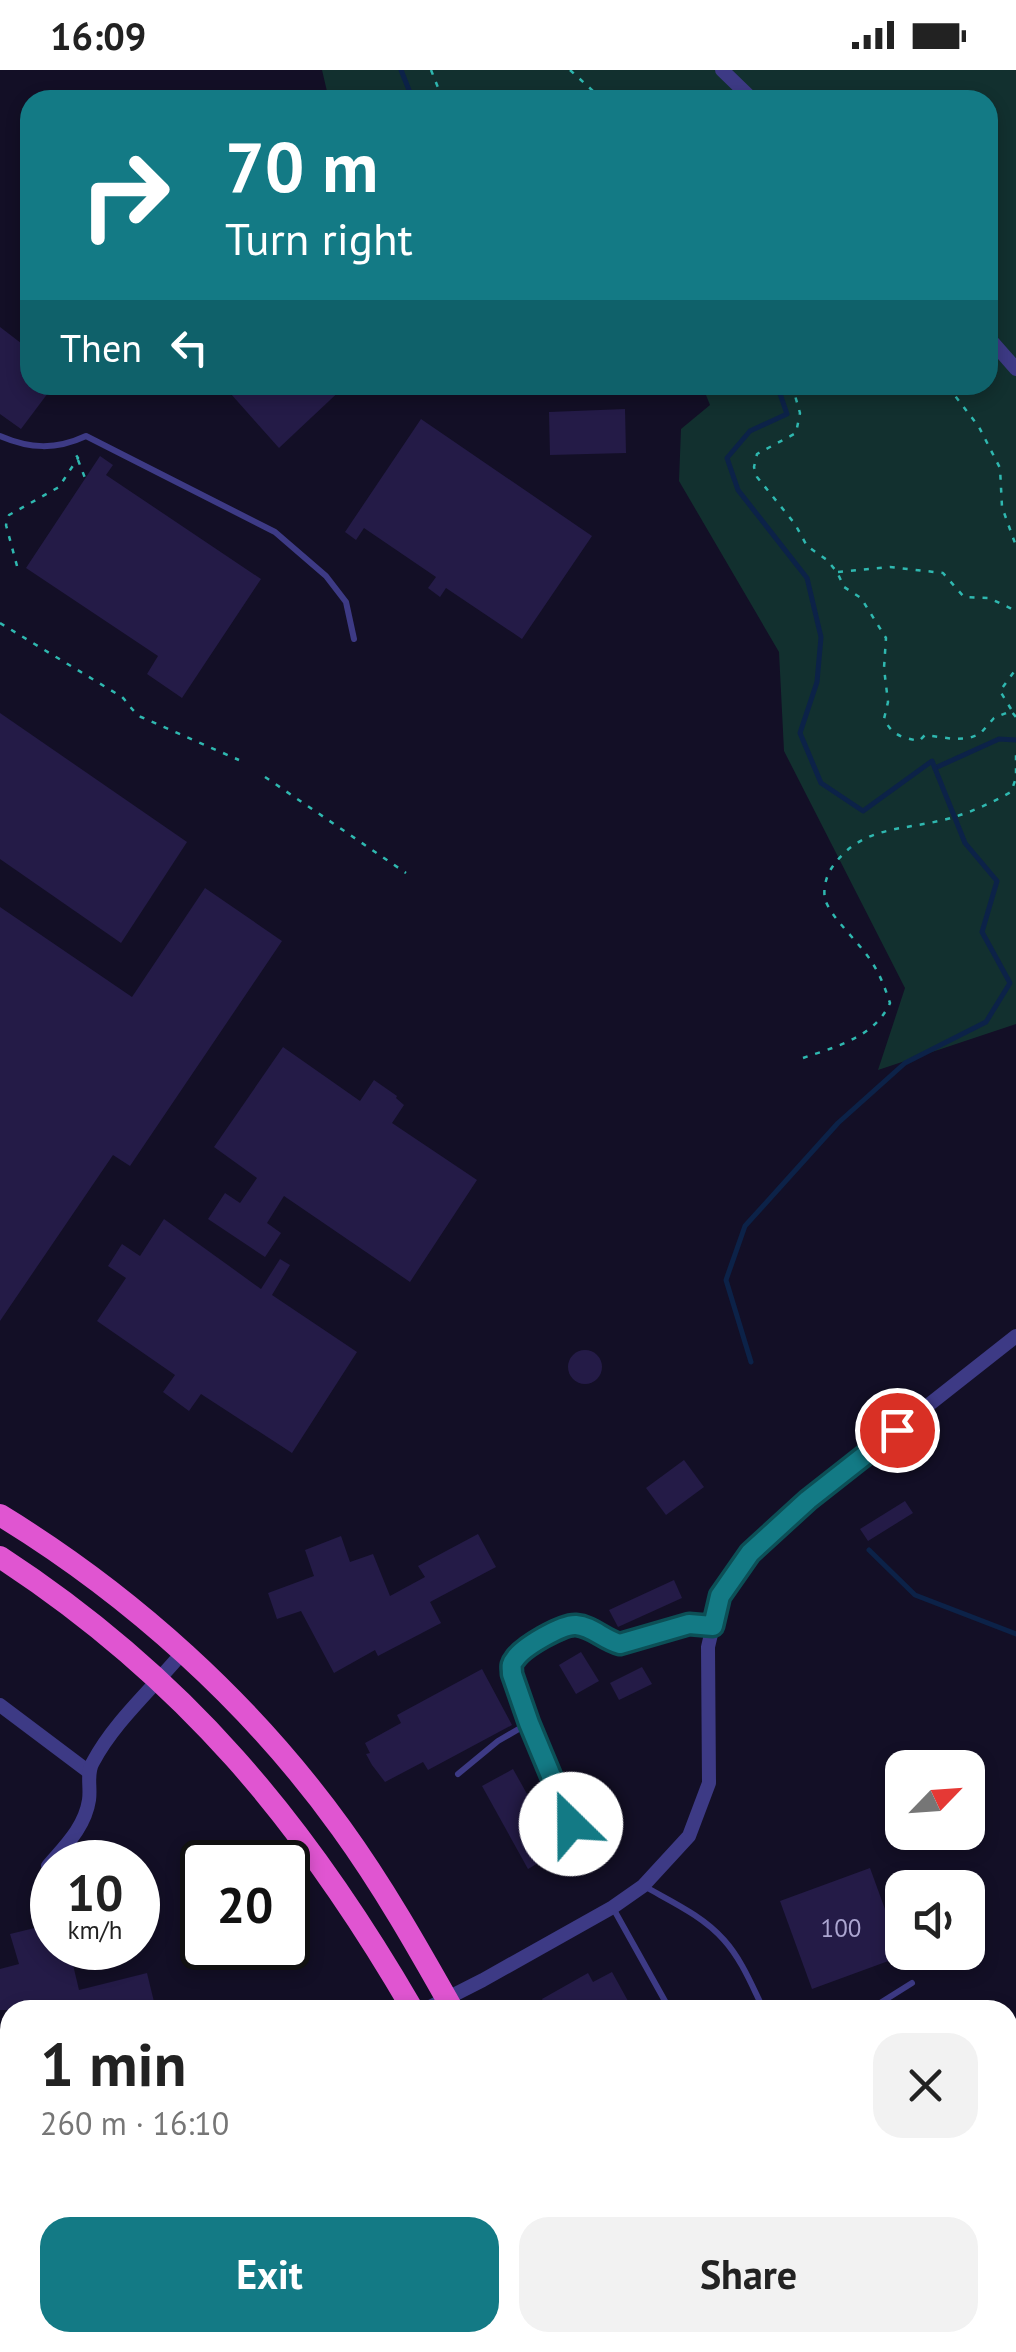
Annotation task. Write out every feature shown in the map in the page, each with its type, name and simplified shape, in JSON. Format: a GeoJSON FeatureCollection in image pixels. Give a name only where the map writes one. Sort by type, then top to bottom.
{"type":"FeatureCollection","features":[{"type":"Feature","properties":{"kind":"highway"},"geometry":{"type":"LineString","coordinates":[[0,1515],[96,1581],[182,1653],[243,1711],[319,1798],[384,1892],[448,2000]]}},
{"type":"Feature","properties":{"kind":"highway"},"geometry":{"type":"LineString","coordinates":[[0,1557],[89,1620],[159,1680],[246,1768],[305,1842],[359,1920],[407,2000]]}},
{"type":"Feature","properties":{"kind":"street"},"geometry":{"type":"LineString","coordinates":[[722,70],[743,90]]}},
{"type":"Feature","properties":{"kind":"street"},"geometry":{"type":"LineString","coordinates":[[998,348],[1016,369]]}},
{"type":"Feature","properties":{"kind":"street"},"geometry":{"type":"LineString","coordinates":[[457,2000],[644,1886],[688,1836],[709,1782],[708,1647],[720,1596],[750,1553],[808,1500],[1016,1336]]}},
{"type":"Feature","properties":{"kind":"street"},"geometry":{"type":"LineString","coordinates":[[68,1840],[88,1806],[89,1772],[94,1759],[182,1653]]}},
{"type":"Feature","properties":{"kind":"street"},"geometry":{"type":"LineString","coordinates":[[0,1705],[89,1772]]}},
{"type":"Feature","properties":{"kind":"lane"},"geometry":{"type":"LineString","coordinates":[[0,436],[18,444],[48,447],[86,436],[274,532],[326,576],[346,602],[354,639]]}},
{"type":"Feature","properties":{"kind":"lane"},"geometry":{"type":"LineString","coordinates":[[571,1824],[529,1723],[511,1667],[515,1659],[570,1624],[581,1625],[620,1644],[689,1624],[713,1626]]}},
{"type":"Feature","properties":{"kind":"lane"},"geometry":{"type":"LineString","coordinates":[[458,1774],[529,1723]]}},
{"type":"Feature","properties":{"kind":"lane"},"geometry":{"type":"LineString","coordinates":[[644,1886],[694,1915],[726,1942],[759,2000]]}},
{"type":"Feature","properties":{"kind":"lane"},"geometry":{"type":"LineString","coordinates":[[612,1907],[664,2000]]}},
{"type":"Feature","properties":{"kind":"lane"},"geometry":{"type":"LineString","coordinates":[[885,2000],[912,1983]]}},
{"type":"Feature","properties":{"kind":"path"},"geometry":{"type":"LineString","coordinates":[[570,70],[591,90]]}},
{"type":"Feature","properties":{"kind":"path"},"geometry":{"type":"LineString","coordinates":[[795,395],[800,412],[796,434],[757,454],[754,467],[757,477],[795,524],[807,546],[828,560],[844,587],[861,598],[886,638],[888,702],[884,720],[890,731],[919,740],[925,735],[969,738],[980,734],[994,718],[1012,710]]}},
{"type":"Feature","properties":{"kind":"path"},"geometry":{"type":"LineString","coordinates":[[955,395],[979,427],[1000,468],[1002,507],[1016,546]]}},
{"type":"Feature","properties":{"kind":"path"},"geometry":{"type":"LineString","coordinates":[[71,442],[85,478]]}},
{"type":"Feature","properties":{"kind":"path"},"geometry":{"type":"LineString","coordinates":[[17,566],[6,525],[9,515],[59,488],[78,458]]}},
{"type":"Feature","properties":{"kind":"path"},"geometry":{"type":"LineString","coordinates":[[837,572],[890,567],[942,573],[964,596],[989,598],[1016,611]]}},
{"type":"Feature","properties":{"kind":"path"},"geometry":{"type":"LineString","coordinates":[[0,623],[122,697],[141,717],[239,760]]}},
{"type":"Feature","properties":{"kind":"path"},"geometry":{"type":"LineString","coordinates":[[1016,669],[1000,691],[1016,717]]}},
{"type":"Feature","properties":{"kind":"path"},"geometry":{"type":"LineString","coordinates":[[803,1058],[855,1040],[886,1012],[890,1003],[871,960],[825,898],[826,877],[839,857],[854,844],[898,828],[946,820],[1014,792],[1016,752]]}},
{"type":"Feature","properties":{"kind":"path"},"geometry":{"type":"LineString","coordinates":[[265,777],[406,873]]}},
{"type":"Feature","properties":{"kind":"green space"},"geometry":{"type":"Polygon","coordinates":[[[322,70],[1016,70],[1016,1024],[878,1070],[905,988],[784,751],[779,652],[679,481],[681,429],[710,405],[706,395],[998,395],[998,90],[327,90],[322,70]]]}},
{"type":"Feature","properties":{"kind":"building"},"geometry":{"type":"Polygon","coordinates":[[[0,327],[20,342],[20,395],[46,395],[21,429],[0,414],[0,327]]]}},
{"type":"Feature","properties":{"kind":"building"},"geometry":{"type":"Polygon","coordinates":[[[232,395],[335,395],[279,448],[232,395]]]}},
{"type":"Feature","properties":{"kind":"building"},"geometry":{"type":"Polygon","coordinates":[[[625,409],[626,453],[550,455],[549,412],[625,409]]]}},
{"type":"Feature","properties":{"kind":"building"},"geometry":{"type":"Polygon","coordinates":[[[421,419],[592,536],[522,639],[446,588],[440,597],[428,588],[436,577],[364,528],[356,540],[345,532],[421,419]]]}},
{"type":"Feature","properties":{"kind":"building"},"geometry":{"type":"Polygon","coordinates":[[[100,456],[113,465],[106,475],[261,579],[182,698],[147,674],[158,656],[26,568],[100,456]]]}},
{"type":"Feature","properties":{"kind":"building"},"geometry":{"type":"Polygon","coordinates":[[[0,713],[187,842],[121,943],[0,859],[0,713]]]}},
{"type":"Feature","properties":{"kind":"building"},"geometry":{"type":"Polygon","coordinates":[[[205,888],[282,941],[130,1166],[113,1155],[0,1321],[0,907],[132,997],[205,888]]]}},
{"type":"Feature","properties":{"kind":"building"},"geometry":{"type":"Polygon","coordinates":[[[283,1047],[360,1101],[374,1080],[404,1105],[392,1123],[477,1180],[410,1282],[284,1196],[267,1223],[281,1233],[265,1257],[208,1219],[225,1193],[240,1203],[257,1178],[214,1147],[283,1047]]]}},
{"type":"Feature","properties":{"kind":"building"},"geometry":{"type":"Polygon","coordinates":[[[164,1219],[261,1289],[280,1259],[290,1265],[272,1295],[357,1352],[292,1453],[201,1394],[189,1411],[163,1392],[175,1375],[97,1321],[126,1278],[108,1266],[122,1244],[140,1256],[164,1219]]]}},
{"type":"Feature","properties":{"kind":"building"},"geometry":{"type":"Polygon","coordinates":[[[585,1350],[597,1355],[602,1367],[597,1379],[585,1384],[573,1379],[568,1367],[573,1355],[585,1350]]]}},
{"type":"Feature","properties":{"kind":"building"},"geometry":{"type":"Polygon","coordinates":[[[684,1460],[704,1487],[666,1515],[646,1488],[684,1460]]]}},
{"type":"Feature","properties":{"kind":"building"},"geometry":{"type":"Polygon","coordinates":[[[905,1501],[913,1513],[868,1541],[860,1529],[905,1501]]]}},
{"type":"Feature","properties":{"kind":"building"},"geometry":{"type":"Polygon","coordinates":[[[478,1534],[496,1567],[430,1602],[441,1623],[378,1656],[375,1650],[334,1673],[301,1611],[277,1619],[268,1593],[314,1576],[305,1550],[341,1536],[350,1562],[373,1554],[390,1596],[425,1577],[418,1566],[478,1534]]]}},
{"type":"Feature","properties":{"kind":"building"},"geometry":{"type":"Polygon","coordinates":[[[674,1580],[682,1598],[618,1627],[609,1610],[674,1580]]]}},
{"type":"Feature","properties":{"kind":"building"},"geometry":{"type":"Polygon","coordinates":[[[581,1652],[599,1681],[576,1694],[559,1665],[581,1652]]]}},
{"type":"Feature","properties":{"kind":"building"},"geometry":{"type":"Polygon","coordinates":[[[642,1667],[652,1684],[619,1700],[610,1683],[642,1667]]]}},
{"type":"Feature","properties":{"kind":"building"},"geometry":{"type":"Polygon","coordinates":[[[482,1669],[512,1725],[428,1770],[423,1762],[385,1782],[366,1754],[370,1753],[365,1743],[401,1723],[397,1715],[482,1669]]]}},
{"type":"Feature","properties":{"kind":"building"},"geometry":{"type":"Polygon","coordinates":[[[513,1769],[559,1851],[528,1869],[482,1786],[513,1769]]]}},
{"type":"Feature","properties":{"kind":"building"},"geometry":{"type":"Polygon","coordinates":[[[870,1868],[885,1909],[885,1962],[812,1989],[780,1901],[870,1868]]]}},
{"type":"Feature","properties":{"kind":"building"},"geometry":{"type":"Polygon","coordinates":[[[30,1929],[30,1970],[74,1970],[79,1990],[147,1973],[154,2000],[0,2000],[0,1969],[19,1964],[10,1934],[30,1929]]]}},
{"type":"Feature","properties":{"kind":"building"},"geometry":{"type":"Polygon","coordinates":[[[612,1972],[627,2000],[542,1999],[588,1973],[593,1982],[612,1972]]]}},
{"type":"Feature","properties":{"kind":"waterway"},"geometry":{"type":"LineString","coordinates":[[401,70],[409,90]]}},
{"type":"Feature","properties":{"kind":"waterway"},"geometry":{"type":"LineString","coordinates":[[751,1362],[726,1280],[745,1226],[838,1123],[905,1063],[986,1022],[1010,983],[982,932],[997,881],[965,843],[932,761],[863,811],[821,783],[800,733],[817,682],[821,637],[807,578],[738,490],[727,458],[750,431],[787,414],[780,395]]}},
{"type":"Feature","properties":{"kind":"waterway"},"geometry":{"type":"LineString","coordinates":[[935,768],[999,739],[1016,740]]}},
{"type":"Feature","properties":{"kind":"waterway"},"geometry":{"type":"LineString","coordinates":[[869,1550],[915,1595],[1016,1634]]}},
{"type":"Feature","properties":{"kind":"route"},"geometry":{"type":"LineString","coordinates":[[571,1824],[512,1674],[515,1659],[570,1624],[581,1625],[620,1644],[689,1624],[713,1626],[720,1596],[750,1553],[808,1500],[897,1430]]}}]}
